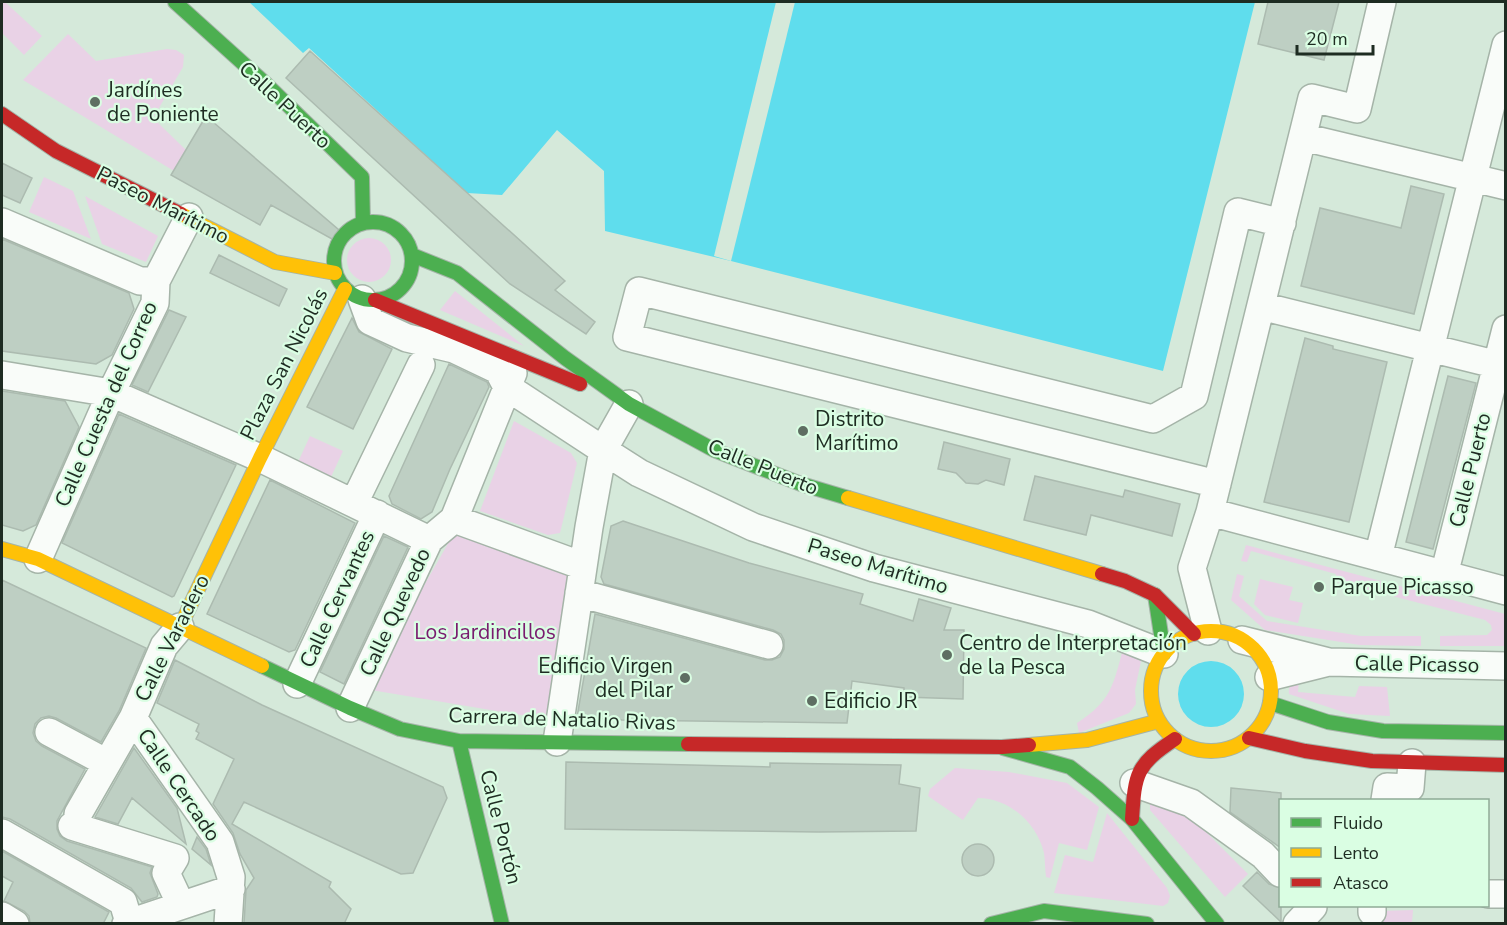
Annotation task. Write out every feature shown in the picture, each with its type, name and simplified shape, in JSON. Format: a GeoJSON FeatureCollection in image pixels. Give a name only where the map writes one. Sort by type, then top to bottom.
{"type":"FeatureCollection","features":[{"type":"Feature","properties":{"kind":"main road","name":"Calle Puerto"},"geometry":{"type":"LineString","coordinates":[[175,2],[225,50],[266,84],[362,177],[363,222]]}},
{"type":"Feature","properties":{"kind":"main road","name":"Paseo Marítimo"},"geometry":{"type":"LineString","coordinates":[[2,114],[56,152],[275,262],[335,273]]}},
{"type":"Feature","properties":{"kind":"main road"},"geometry":{"type":"LineString","coordinates":[[360,296],[388,298],[399,291],[410,274],[412,255],[408,242],[389,224],[376,221],[363,222],[351,227],[335,248],[333,260],[335,273],[360,296],[629,404]]}},
{"type":"Feature","properties":{"kind":"main road","name":"Calle Puerto"},"geometry":{"type":"LineString","coordinates":[[412,255],[457,273],[565,358],[629,404],[714,450],[801,484],[1125,581],[1155,595],[1201,632]]}},
{"type":"Feature","properties":{"kind":"main road","name":"Plaza San Nicolás"},"geometry":{"type":"LineString","coordinates":[[260,458],[360,296]]}},
{"type":"Feature","properties":{"kind":"main road","name":"Calle Varadero"},"geometry":{"type":"LineString","coordinates":[[180,627],[260,458]]}},
{"type":"Feature","properties":{"kind":"main road","name":"Carrera de Natalio Rivas"},"geometry":{"type":"LineString","coordinates":[[2,549],[38,559],[350,708],[400,729],[459,741],[1002,747],[1087,740],[1159,721]]}},
{"type":"Feature","properties":{"kind":"main road"},"geometry":{"type":"LineString","coordinates":[[1155,595],[1164,654]]}},
{"type":"Feature","properties":{"kind":"main road"},"geometry":{"type":"LineString","coordinates":[[1201,632],[1228,633],[1253,648],[1262,659],[1270,690],[1260,726],[1249,738],[1228,749],[1210,751],[1192,748],[1175,739],[1159,721],[1152,705],[1151,687],[1155,670],[1164,654],[1178,642],[1201,632]]}},
{"type":"Feature","properties":{"kind":"main road"},"geometry":{"type":"LineString","coordinates":[[1270,690],[1328,722],[1383,731],[1506,733]]}},
{"type":"Feature","properties":{"kind":"main road"},"geometry":{"type":"LineString","coordinates":[[1249,738],[1305,751],[1372,761],[1506,765]]}},
{"type":"Feature","properties":{"kind":"main road"},"geometry":{"type":"LineString","coordinates":[[1132,819],[1137,771],[1150,755],[1175,739]]}},
{"type":"Feature","properties":{"kind":"main road","name":"Calle Portón"},"geometry":{"type":"LineString","coordinates":[[459,741],[502,924]]}},
{"type":"Feature","properties":{"kind":"main road"},"geometry":{"type":"LineString","coordinates":[[1002,747],[1070,766],[1132,819],[1217,924]]}},
{"type":"Feature","properties":{"kind":"main road"},"geometry":{"type":"LineString","coordinates":[[991,924],[1044,911],[1148,924]]}},
{"type":"Feature","properties":{"kind":"street"},"geometry":{"type":"LineString","coordinates":[[1201,632],[1192,568],[1210,512],[1312,98],[1357,109],[1382,2]]}},
{"type":"Feature","properties":{"kind":"street"},"geometry":{"type":"LineString","coordinates":[[1378,557],[1472,178],[1495,134],[1506,45]]}},
{"type":"Feature","properties":{"kind":"street"},"geometry":{"type":"LineString","coordinates":[[1303,137],[1506,186]]}},
{"type":"Feature","properties":{"kind":"street"},"geometry":{"type":"LineString","coordinates":[[1217,484],[627,337],[639,291],[1153,419],[1194,396],[1238,212],[1282,223]]}},
{"type":"Feature","properties":{"kind":"street","name":"Calle Cuesta del Correo"},"geometry":{"type":"LineString","coordinates":[[38,559],[111,393],[155,303],[156,281],[189,217]]}},
{"type":"Feature","properties":{"kind":"street"},"geometry":{"type":"LineString","coordinates":[[2,222],[140,281],[156,281]]}},
{"type":"Feature","properties":{"kind":"street","name":"Paseo Marítimo"},"geometry":{"type":"LineString","coordinates":[[360,296],[370,321],[407,338],[454,349],[498,370],[507,387],[639,473],[753,526],[874,568],[1088,624],[1164,654]]}},
{"type":"Feature","properties":{"kind":"street"},"geometry":{"type":"LineString","coordinates":[[1262,306],[1501,366]]}},
{"type":"Feature","properties":{"kind":"street","name":"Calle Puerto"},"geometry":{"type":"LineString","coordinates":[[1444,575],[1501,366],[1506,329]]}},
{"type":"Feature","properties":{"kind":"street","name":"Calle Quevedo"},"geometry":{"type":"LineString","coordinates":[[350,708],[429,540],[454,519],[519,359]]}},
{"type":"Feature","properties":{"kind":"street","name":"Calle Cervantes"},"geometry":{"type":"LineString","coordinates":[[297,684],[421,365]]}},
{"type":"Feature","properties":{"kind":"street"},"geometry":{"type":"LineString","coordinates":[[2,375],[111,393],[260,458],[429,540]]}},
{"type":"Feature","properties":{"kind":"street"},"geometry":{"type":"LineString","coordinates":[[557,742],[603,450],[629,404]]}},
{"type":"Feature","properties":{"kind":"street"},"geometry":{"type":"LineString","coordinates":[[1210,512],[1506,591]]}},
{"type":"Feature","properties":{"kind":"street"},"geometry":{"type":"LineString","coordinates":[[454,519],[583,566]]}},
{"type":"Feature","properties":{"kind":"street"},"geometry":{"type":"LineString","coordinates":[[579,593],[769,645]]}},
{"type":"Feature","properties":{"kind":"street","name":"Calle Varadero"},"geometry":{"type":"LineString","coordinates":[[180,627],[164,646],[133,718],[75,820],[175,858],[166,873],[181,905]]}},
{"type":"Feature","properties":{"kind":"street"},"geometry":{"type":"LineString","coordinates":[[1242,640],[1329,662]]}},
{"type":"Feature","properties":{"kind":"street"},"geometry":{"type":"LineString","coordinates":[[1270,690],[1329,662]]}},
{"type":"Feature","properties":{"kind":"street","name":"Calle Picasso"},"geometry":{"type":"LineString","coordinates":[[1329,662],[1506,666]]}},
{"type":"Feature","properties":{"kind":"street","name":"Calle Cercado"},"geometry":{"type":"LineString","coordinates":[[133,718],[220,842],[231,877],[228,924]]}},
{"type":"Feature","properties":{"kind":"street"},"geometry":{"type":"LineString","coordinates":[[49,732],[107,763]]}},
{"type":"Feature","properties":{"kind":"street"},"geometry":{"type":"LineString","coordinates":[[1385,799],[1387,787],[1410,789],[1412,763]]}},
{"type":"Feature","properties":{"kind":"street"},"geometry":{"type":"LineString","coordinates":[[1134,783],[1191,804],[1263,855],[1279,871]]}},
{"type":"Feature","properties":{"kind":"street"},"geometry":{"type":"LineString","coordinates":[[2,833],[123,902],[129,923],[231,889]]}},
{"type":"Feature","properties":{"kind":"street"},"geometry":{"type":"LineString","coordinates":[[1489,894],[1506,894]]}},
{"type":"Feature","properties":{"kind":"street"},"geometry":{"type":"LineString","coordinates":[[1297,924],[1313,907]]}},
{"type":"Feature","properties":{"kind":"street"},"geometry":{"type":"LineString","coordinates":[[2,916],[15,924]]}},
{"type":"Feature","properties":{"kind":"green space"},"geometry":{"type":"Polygon","coordinates":[[[2,2],[5,2],[42,36],[24,55],[2,33],[2,2]]]}},
{"type":"Feature","properties":{"kind":"green space"},"geometry":{"type":"Polygon","coordinates":[[[68,34],[96,61],[167,49],[176,50],[184,55],[183,67],[153,118],[186,150],[174,171],[23,80],[68,34]]]}},
{"type":"Feature","properties":{"kind":"green space"},"geometry":{"type":"Polygon","coordinates":[[[44,177],[73,191],[91,239],[29,212],[44,177]]]}},
{"type":"Feature","properties":{"kind":"green space"},"geometry":{"type":"Polygon","coordinates":[[[85,196],[158,236],[146,262],[102,244],[85,196]]]}},
{"type":"Feature","properties":{"kind":"green space"},"geometry":{"type":"Polygon","coordinates":[[[369,238],[384,245],[391,260],[384,275],[369,282],[354,275],[347,260],[354,245],[369,238]]]}},
{"type":"Feature","properties":{"kind":"green space"},"geometry":{"type":"Polygon","coordinates":[[[455,291],[524,346],[440,310],[455,291]]]}},
{"type":"Feature","properties":{"kind":"green space"},"geometry":{"type":"Polygon","coordinates":[[[514,421],[571,453],[577,463],[560,533],[548,535],[480,511],[514,421]]]}},
{"type":"Feature","properties":{"kind":"green space"},"geometry":{"type":"Polygon","coordinates":[[[310,436],[343,451],[331,477],[298,462],[310,436]]]}},
{"type":"Feature","properties":{"kind":"green space","name":"Los Jardincillos"},"geometry":{"type":"Polygon","coordinates":[[[454,533],[575,572],[545,719],[365,689],[454,533]]]}},
{"type":"Feature","properties":{"kind":"green space"},"geometry":{"type":"Polygon","coordinates":[[[1246,545],[1505,614],[1505,646],[1440,646],[1440,636],[1487,635],[1492,630],[1491,625],[1485,620],[1334,581],[1336,574],[1251,551],[1247,562],[1241,561],[1246,545]]]}},
{"type":"Feature","properties":{"kind":"green space"},"geometry":{"type":"Polygon","coordinates":[[[1237,574],[1244,576],[1239,596],[1267,621],[1361,636],[1421,636],[1421,646],[1360,645],[1265,630],[1231,600],[1237,574]]]}},
{"type":"Feature","properties":{"kind":"green space"},"geometry":{"type":"Polygon","coordinates":[[[1260,579],[1293,587],[1289,600],[1303,603],[1298,623],[1265,615],[1254,604],[1260,579]]]}},
{"type":"Feature","properties":{"kind":"green space"},"geometry":{"type":"Polygon","coordinates":[[[1123,649],[1142,656],[1135,690],[1136,704],[1129,713],[1079,733],[1077,723],[1097,707],[1109,692],[1123,649]]]}},
{"type":"Feature","properties":{"kind":"green space"},"geometry":{"type":"Polygon","coordinates":[[[1299,679],[1298,692],[1355,697],[1359,686],[1387,687],[1390,716],[1349,714],[1289,694],[1291,685],[1299,679]]]}},
{"type":"Feature","properties":{"kind":"green space"},"geometry":{"type":"Polygon","coordinates":[[[955,768],[1009,772],[1067,783],[1099,807],[1087,850],[1059,843],[1050,878],[1046,877],[1044,853],[1035,832],[1028,822],[1011,807],[989,799],[978,798],[963,820],[928,796],[930,789],[955,768]]]}},
{"type":"Feature","properties":{"kind":"green space"},"geometry":{"type":"Polygon","coordinates":[[[1174,800],[1248,874],[1225,897],[1150,810],[1150,803],[1174,800]]]}},
{"type":"Feature","properties":{"kind":"green space"},"geometry":{"type":"Polygon","coordinates":[[[1107,813],[1167,888],[1170,896],[1168,903],[1163,906],[1054,893],[1065,855],[1093,862],[1107,813]]]}},
{"type":"Feature","properties":{"kind":"green space"},"geometry":{"type":"Polygon","coordinates":[[[1413,910],[1412,923],[1376,924],[1377,911],[1413,910]]]}},
{"type":"Feature","properties":{"kind":"water"},"geometry":{"type":"Polygon","coordinates":[[[249,2],[1255,2],[1163,371],[605,231],[604,171],[557,130],[502,195],[467,193],[309,48],[303,53],[249,2]]]}},
{"type":"Feature","properties":{"kind":"water"},"geometry":{"type":"Polygon","coordinates":[[[1211,661],[1224,663],[1234,671],[1242,681],[1244,694],[1242,707],[1234,717],[1224,725],[1211,727],[1198,725],[1188,717],[1180,707],[1178,694],[1180,681],[1188,671],[1198,663],[1211,661]]]}},
{"type":"Feature","properties":{"kind":"pier"},"geometry":{"type":"Polygon","coordinates":[[[776,2],[795,2],[731,261],[714,256],[776,2]]]}},
{"type":"Feature","properties":{"kind":"building"},"geometry":{"type":"Polygon","coordinates":[[[1268,2],[1339,2],[1324,60],[1258,44],[1268,2]]]}},
{"type":"Feature","properties":{"kind":"building"},"geometry":{"type":"Polygon","coordinates":[[[310,51],[565,281],[555,290],[595,322],[586,334],[510,284],[286,78],[310,51]]]}},
{"type":"Feature","properties":{"kind":"building"},"geometry":{"type":"Polygon","coordinates":[[[206,116],[346,236],[341,244],[271,205],[260,225],[171,175],[206,116]]]}},
{"type":"Feature","properties":{"kind":"building"},"geometry":{"type":"Polygon","coordinates":[[[2,163],[32,178],[20,203],[2,195],[2,163]]]}},
{"type":"Feature","properties":{"kind":"building"},"geometry":{"type":"Polygon","coordinates":[[[1411,186],[1444,194],[1414,314],[1301,286],[1320,208],[1401,228],[1411,186]]]}},
{"type":"Feature","properties":{"kind":"building"},"geometry":{"type":"Polygon","coordinates":[[[2,239],[129,293],[134,309],[112,355],[96,364],[2,351],[2,239]]]}},
{"type":"Feature","properties":{"kind":"building"},"geometry":{"type":"Polygon","coordinates":[[[219,255],[287,289],[279,306],[210,273],[219,255]]]}},
{"type":"Feature","properties":{"kind":"building"},"geometry":{"type":"Polygon","coordinates":[[[169,310],[186,317],[148,392],[132,385],[169,310]]]}},
{"type":"Feature","properties":{"kind":"building"},"geometry":{"type":"Polygon","coordinates":[[[352,318],[359,332],[392,349],[353,429],[307,407],[352,318]]]}},
{"type":"Feature","properties":{"kind":"building"},"geometry":{"type":"Polygon","coordinates":[[[1305,338],[1333,346],[1333,349],[1387,362],[1349,522],[1264,502],[1305,338]]]}},
{"type":"Feature","properties":{"kind":"building"},"geometry":{"type":"Polygon","coordinates":[[[449,364],[487,382],[489,387],[432,512],[421,519],[392,504],[389,496],[449,364]]]}},
{"type":"Feature","properties":{"kind":"building"},"geometry":{"type":"Polygon","coordinates":[[[1448,376],[1476,383],[1433,549],[1406,542],[1448,376]]]}},
{"type":"Feature","properties":{"kind":"building"},"geometry":{"type":"Polygon","coordinates":[[[2,391],[65,401],[79,427],[36,525],[23,531],[2,525],[2,391]]]}},
{"type":"Feature","properties":{"kind":"building"},"geometry":{"type":"Polygon","coordinates":[[[119,414],[236,465],[172,597],[62,543],[119,414]]]}},
{"type":"Feature","properties":{"kind":"building"},"geometry":{"type":"Polygon","coordinates":[[[944,442],[1010,459],[1004,485],[986,480],[978,484],[966,483],[956,473],[938,469],[944,442]]]}},
{"type":"Feature","properties":{"kind":"building"},"geometry":{"type":"Polygon","coordinates":[[[1035,476],[1123,497],[1125,490],[1180,504],[1172,536],[1091,515],[1086,535],[1024,520],[1035,476]]]}},
{"type":"Feature","properties":{"kind":"building"},"geometry":{"type":"Polygon","coordinates":[[[270,480],[355,523],[295,650],[289,652],[207,614],[270,480]]]}},
{"type":"Feature","properties":{"kind":"building"},"geometry":{"type":"Polygon","coordinates":[[[623,521],[749,563],[863,594],[860,604],[913,621],[919,599],[951,608],[944,630],[964,630],[963,699],[904,697],[904,688],[852,681],[847,723],[622,720],[577,717],[595,614],[765,660],[780,657],[784,649],[781,634],[773,630],[604,584],[601,577],[611,526],[623,521]]]}},
{"type":"Feature","properties":{"kind":"building"},"geometry":{"type":"Polygon","coordinates":[[[384,536],[408,547],[344,684],[320,672],[384,536]]]}},
{"type":"Feature","properties":{"kind":"building"},"geometry":{"type":"Polygon","coordinates":[[[2,580],[146,648],[119,711],[101,742],[49,716],[41,718],[35,724],[33,733],[36,741],[42,746],[85,769],[57,821],[60,836],[67,841],[152,867],[150,873],[157,897],[142,902],[131,888],[10,819],[2,817],[2,580]]]}},
{"type":"Feature","properties":{"kind":"building"},"geometry":{"type":"Polygon","coordinates":[[[175,660],[262,705],[443,787],[447,798],[413,873],[401,874],[244,802],[232,824],[331,882],[329,887],[351,909],[344,924],[244,924],[246,890],[254,878],[240,854],[233,833],[213,804],[234,759],[196,739],[199,724],[157,703],[175,660]]]}},
{"type":"Feature","properties":{"kind":"building"},"geometry":{"type":"Polygon","coordinates":[[[134,748],[177,808],[186,844],[132,798],[118,824],[95,817],[134,748]]]}},
{"type":"Feature","properties":{"kind":"building"},"geometry":{"type":"Polygon","coordinates":[[[566,762],[770,767],[770,763],[901,765],[899,784],[920,788],[916,831],[565,829],[566,762]]]}},
{"type":"Feature","properties":{"kind":"building"},"geometry":{"type":"Polygon","coordinates":[[[1231,788],[1281,793],[1279,847],[1230,812],[1231,788]]]}},
{"type":"Feature","properties":{"kind":"building"},"geometry":{"type":"Polygon","coordinates":[[[197,837],[206,849],[211,865],[192,849],[197,837]]]}},
{"type":"Feature","properties":{"kind":"building"},"geometry":{"type":"Polygon","coordinates":[[[978,844],[989,849],[994,860],[989,871],[978,876],[967,871],[962,860],[967,849],[978,844]]]}},
{"type":"Feature","properties":{"kind":"building"},"geometry":{"type":"Polygon","coordinates":[[[2,851],[109,912],[103,924],[30,923],[29,916],[24,911],[4,901],[13,882],[2,876],[2,851]]]}},
{"type":"Feature","properties":{"kind":"building"},"geometry":{"type":"Polygon","coordinates":[[[1257,872],[1269,884],[1279,887],[1281,922],[1243,886],[1257,872]]]}},
{"type":"Feature","properties":{"kind":"traffic: fast"},"geometry":{"type":"LineString","coordinates":[[175,2],[266,84],[362,177],[363,222]]}},
{"type":"Feature","properties":{"kind":"traffic: fast"},"geometry":{"type":"LineString","coordinates":[[365,222],[381,222],[395,228],[406,239],[412,253],[412,261],[412,269],[406,283],[395,294],[381,300],[365,300],[351,294],[340,283],[334,269],[334,253],[340,239],[351,228],[365,222]]}},
{"type":"Feature","properties":{"kind":"traffic: fast"},"geometry":{"type":"LineString","coordinates":[[412,255],[457,273],[565,358],[629,404],[714,450],[801,484],[848,498]]}},
{"type":"Feature","properties":{"kind":"traffic: fast"},"geometry":{"type":"LineString","coordinates":[[1155,595],[1164,654]]}},
{"type":"Feature","properties":{"kind":"traffic: fast"},"geometry":{"type":"LineString","coordinates":[[262,666],[400,729],[459,741],[688,744]]}},
{"type":"Feature","properties":{"kind":"traffic: fast"},"geometry":{"type":"LineString","coordinates":[[1270,703],[1328,722],[1383,731],[1506,733]]}},
{"type":"Feature","properties":{"kind":"traffic: fast"},"geometry":{"type":"LineString","coordinates":[[459,741],[502,924]]}},
{"type":"Feature","properties":{"kind":"traffic: fast"},"geometry":{"type":"LineString","coordinates":[[1003,748],[1070,767],[1097,788],[1132,819],[1217,924]]}},
{"type":"Feature","properties":{"kind":"traffic: fast"},"geometry":{"type":"LineString","coordinates":[[991,924],[1044,911],[1147,924]]}},
{"type":"Feature","properties":{"kind":"traffic: slow"},"geometry":{"type":"LineString","coordinates":[[181,214],[275,262],[335,273]]}},
{"type":"Feature","properties":{"kind":"traffic: slow"},"geometry":{"type":"LineString","coordinates":[[180,627],[260,458],[345,289]]}},
{"type":"Feature","properties":{"kind":"traffic: slow"},"geometry":{"type":"LineString","coordinates":[[848,498],[1102,574]]}},
{"type":"Feature","properties":{"kind":"traffic: slow"},"geometry":{"type":"LineString","coordinates":[[2,549],[38,559],[262,666]]}},
{"type":"Feature","properties":{"kind":"traffic: slow"},"geometry":{"type":"LineString","coordinates":[[1211,631],[1234,636],[1253,649],[1266,668],[1271,691],[1266,714],[1253,733],[1234,746],[1211,751],[1188,746],[1169,733],[1156,714],[1151,691],[1156,668],[1169,649],[1188,636],[1211,631]]}},
{"type":"Feature","properties":{"kind":"traffic: slow"},"geometry":{"type":"LineString","coordinates":[[1029,745],[1087,740],[1159,721]]}},
{"type":"Feature","properties":{"kind":"traffic: jam"},"geometry":{"type":"LineString","coordinates":[[2,114],[56,151],[181,214]]}},
{"type":"Feature","properties":{"kind":"traffic: jam"},"geometry":{"type":"LineString","coordinates":[[375,300],[580,384]]}},
{"type":"Feature","properties":{"kind":"traffic: jam"},"geometry":{"type":"LineString","coordinates":[[1102,574],[1125,581],[1155,595],[1194,634]]}},
{"type":"Feature","properties":{"kind":"traffic: jam"},"geometry":{"type":"LineString","coordinates":[[1249,738],[1305,751],[1372,761],[1506,765]]}},
{"type":"Feature","properties":{"kind":"traffic: jam"},"geometry":{"type":"LineString","coordinates":[[1132,819],[1134,791],[1140,772],[1152,756],[1175,739]]}},
{"type":"Feature","properties":{"kind":"traffic: jam"},"geometry":{"type":"LineString","coordinates":[[688,744],[1002,747],[1029,745]]}},
{"type":"Feature","properties":{"kind":"place","name":"Jardínes de Poniente"},"geometry":{"type":"Point","coordinates":[95,102]}},
{"type":"Feature","properties":{"kind":"place","name":"Distrito Marítimo"},"geometry":{"type":"Point","coordinates":[803,431]}},
{"type":"Feature","properties":{"kind":"place","name":"Parque Picasso"},"geometry":{"type":"Point","coordinates":[1319,587]}},
{"type":"Feature","properties":{"kind":"place","name":"Centro de Interpretación de la Pesca"},"geometry":{"type":"Point","coordinates":[947,655]}},
{"type":"Feature","properties":{"kind":"place","name":"Edificio Virgen del Pilar"},"geometry":{"type":"Point","coordinates":[685,678]}},
{"type":"Feature","properties":{"kind":"place","name":"Edificio JR"},"geometry":{"type":"Point","coordinates":[812,701]}}]}
